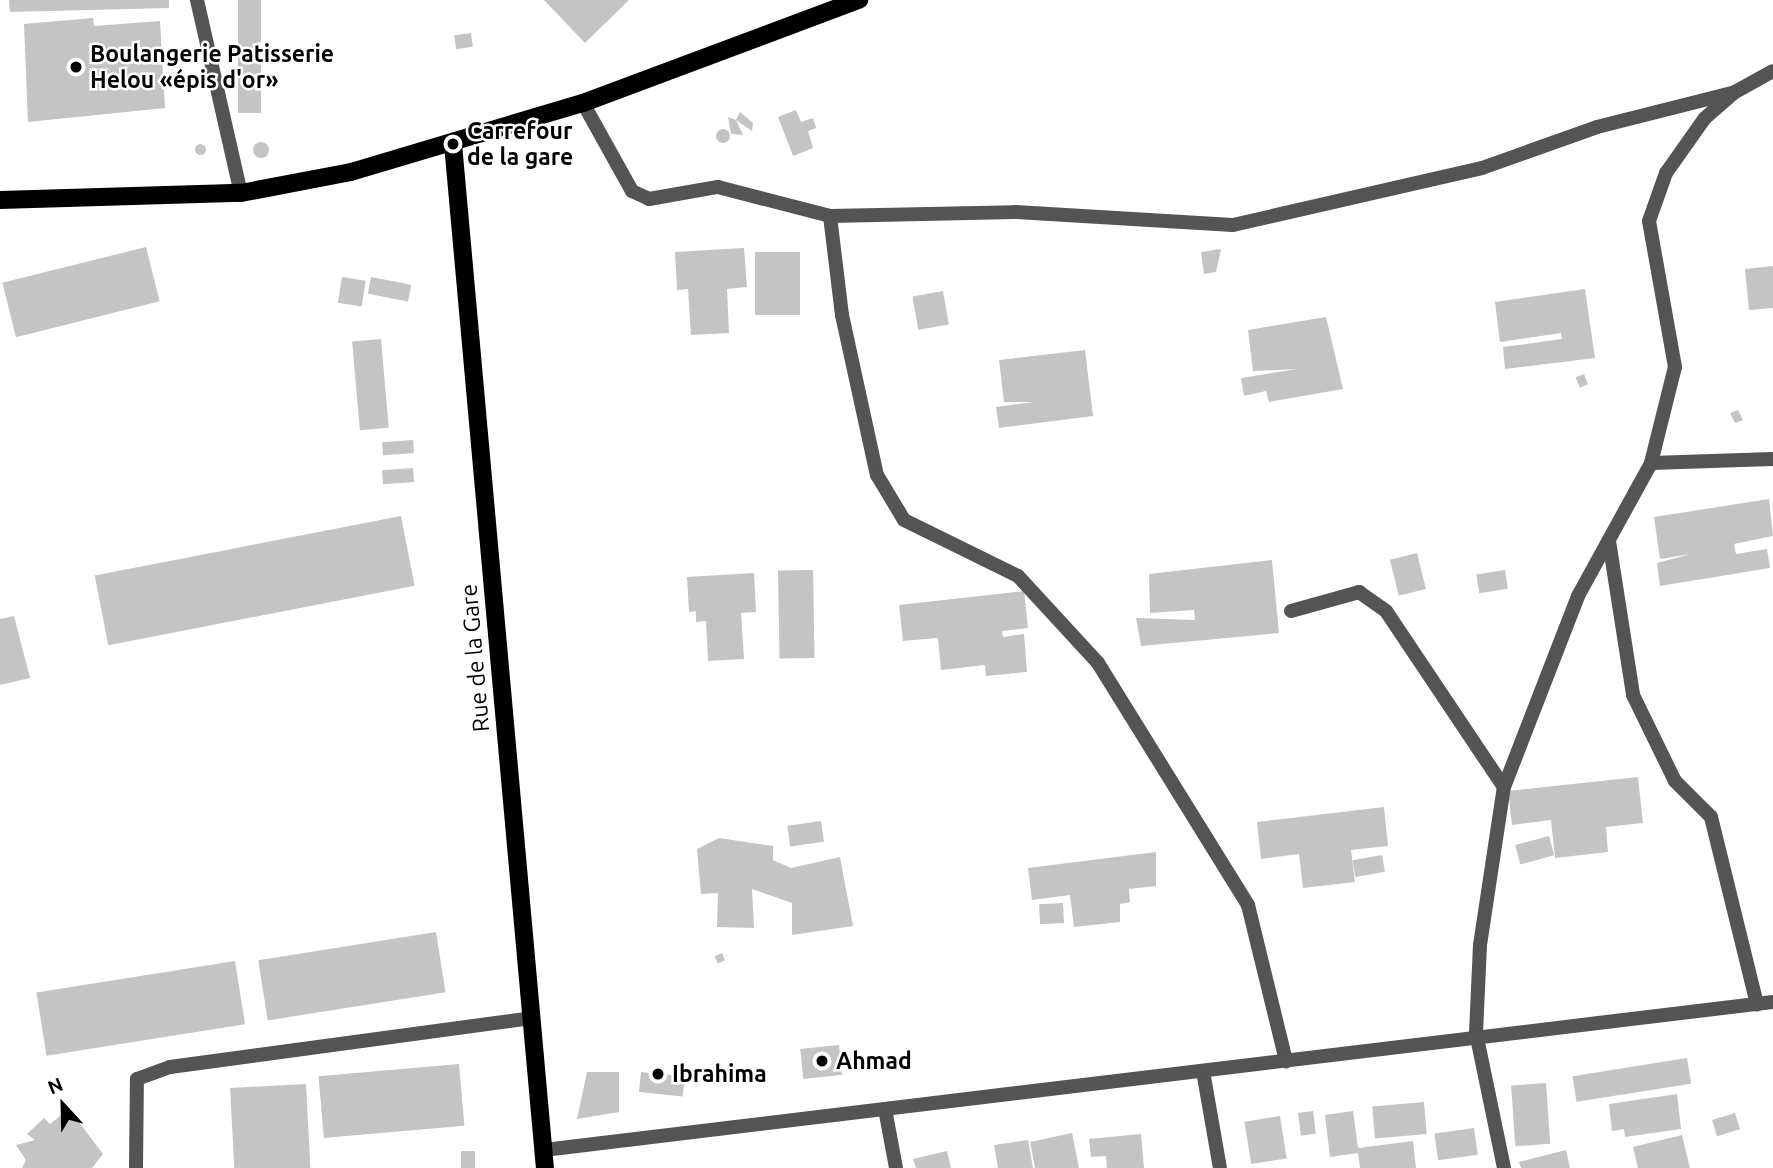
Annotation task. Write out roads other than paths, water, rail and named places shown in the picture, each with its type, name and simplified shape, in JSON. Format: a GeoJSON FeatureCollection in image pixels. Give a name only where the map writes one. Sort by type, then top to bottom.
{"type":"FeatureCollection","features":[{"type":"Feature","properties":{"kind":"main road"},"geometry":{"type":"LineString","coordinates":[[0,200],[241,193],[453,144],[583,103],[859,0]]}},
{"type":"Feature","properties":{"kind":"main road","name":"Rue de la Gare"},"geometry":{"type":"LineString","coordinates":[[453,144],[545,1159]]}},
{"type":"Feature","properties":{"kind":"street"},"geometry":{"type":"LineString","coordinates":[[197,0],[241,193]]}},
{"type":"Feature","properties":{"kind":"street"},"geometry":{"type":"LineString","coordinates":[[1504,1168],[1476,1033],[1485,907],[1504,787],[1578,596],[1651,463],[1675,367],[1649,221],[1666,173],[1705,118],[1735,92],[1773,71]]}},
{"type":"Feature","properties":{"kind":"street"},"geometry":{"type":"LineString","coordinates":[[583,103],[632,191],[649,199],[718,187],[830,216],[1015,212],[1233,225],[1482,168],[1597,127],[1735,92]]}},
{"type":"Feature","properties":{"kind":"street"},"geometry":{"type":"LineString","coordinates":[[830,216],[842,315],[877,475],[904,520],[1018,576],[1098,663],[1248,905],[1286,1061]]}},
{"type":"Feature","properties":{"kind":"street"},"geometry":{"type":"LineString","coordinates":[[1651,463],[1773,459]]}},
{"type":"Feature","properties":{"kind":"street"},"geometry":{"type":"LineString","coordinates":[[1609,541],[1633,695],[1675,781],[1711,817],[1757,1004]]}},
{"type":"Feature","properties":{"kind":"street"},"geometry":{"type":"LineString","coordinates":[[1291,611],[1359,592],[1386,611],[1504,787]]}},
{"type":"Feature","properties":{"kind":"street"},"geometry":{"type":"LineString","coordinates":[[545,1159],[885,1110],[1203,1072],[1476,1033],[1773,1002]]}},
{"type":"Feature","properties":{"kind":"street"},"geometry":{"type":"LineString","coordinates":[[136,1168],[137,1079],[170,1068],[532,1018]]}},
{"type":"Feature","properties":{"kind":"street"},"geometry":{"type":"LineString","coordinates":[[1203,1072],[1220,1168]]}},
{"type":"Feature","properties":{"kind":"street"},"geometry":{"type":"LineString","coordinates":[[885,1110],[896,1168]]}},
{"type":"Feature","properties":{"kind":"place","name":"Boulangerie Patisserie Helou «épis d'or»"},"geometry":{"type":"Point","coordinates":[76,67]}},
{"type":"Feature","properties":{"kind":"place","name":"Carrefour de la gare"},"geometry":{"type":"Point","coordinates":[453,144]}},
{"type":"Feature","properties":{"kind":"place","name":"Ahmad"},"geometry":{"type":"Point","coordinates":[822,1061]}},
{"type":"Feature","properties":{"kind":"place","name":"Ibrahima"},"geometry":{"type":"Point","coordinates":[658,1074]}}]}
